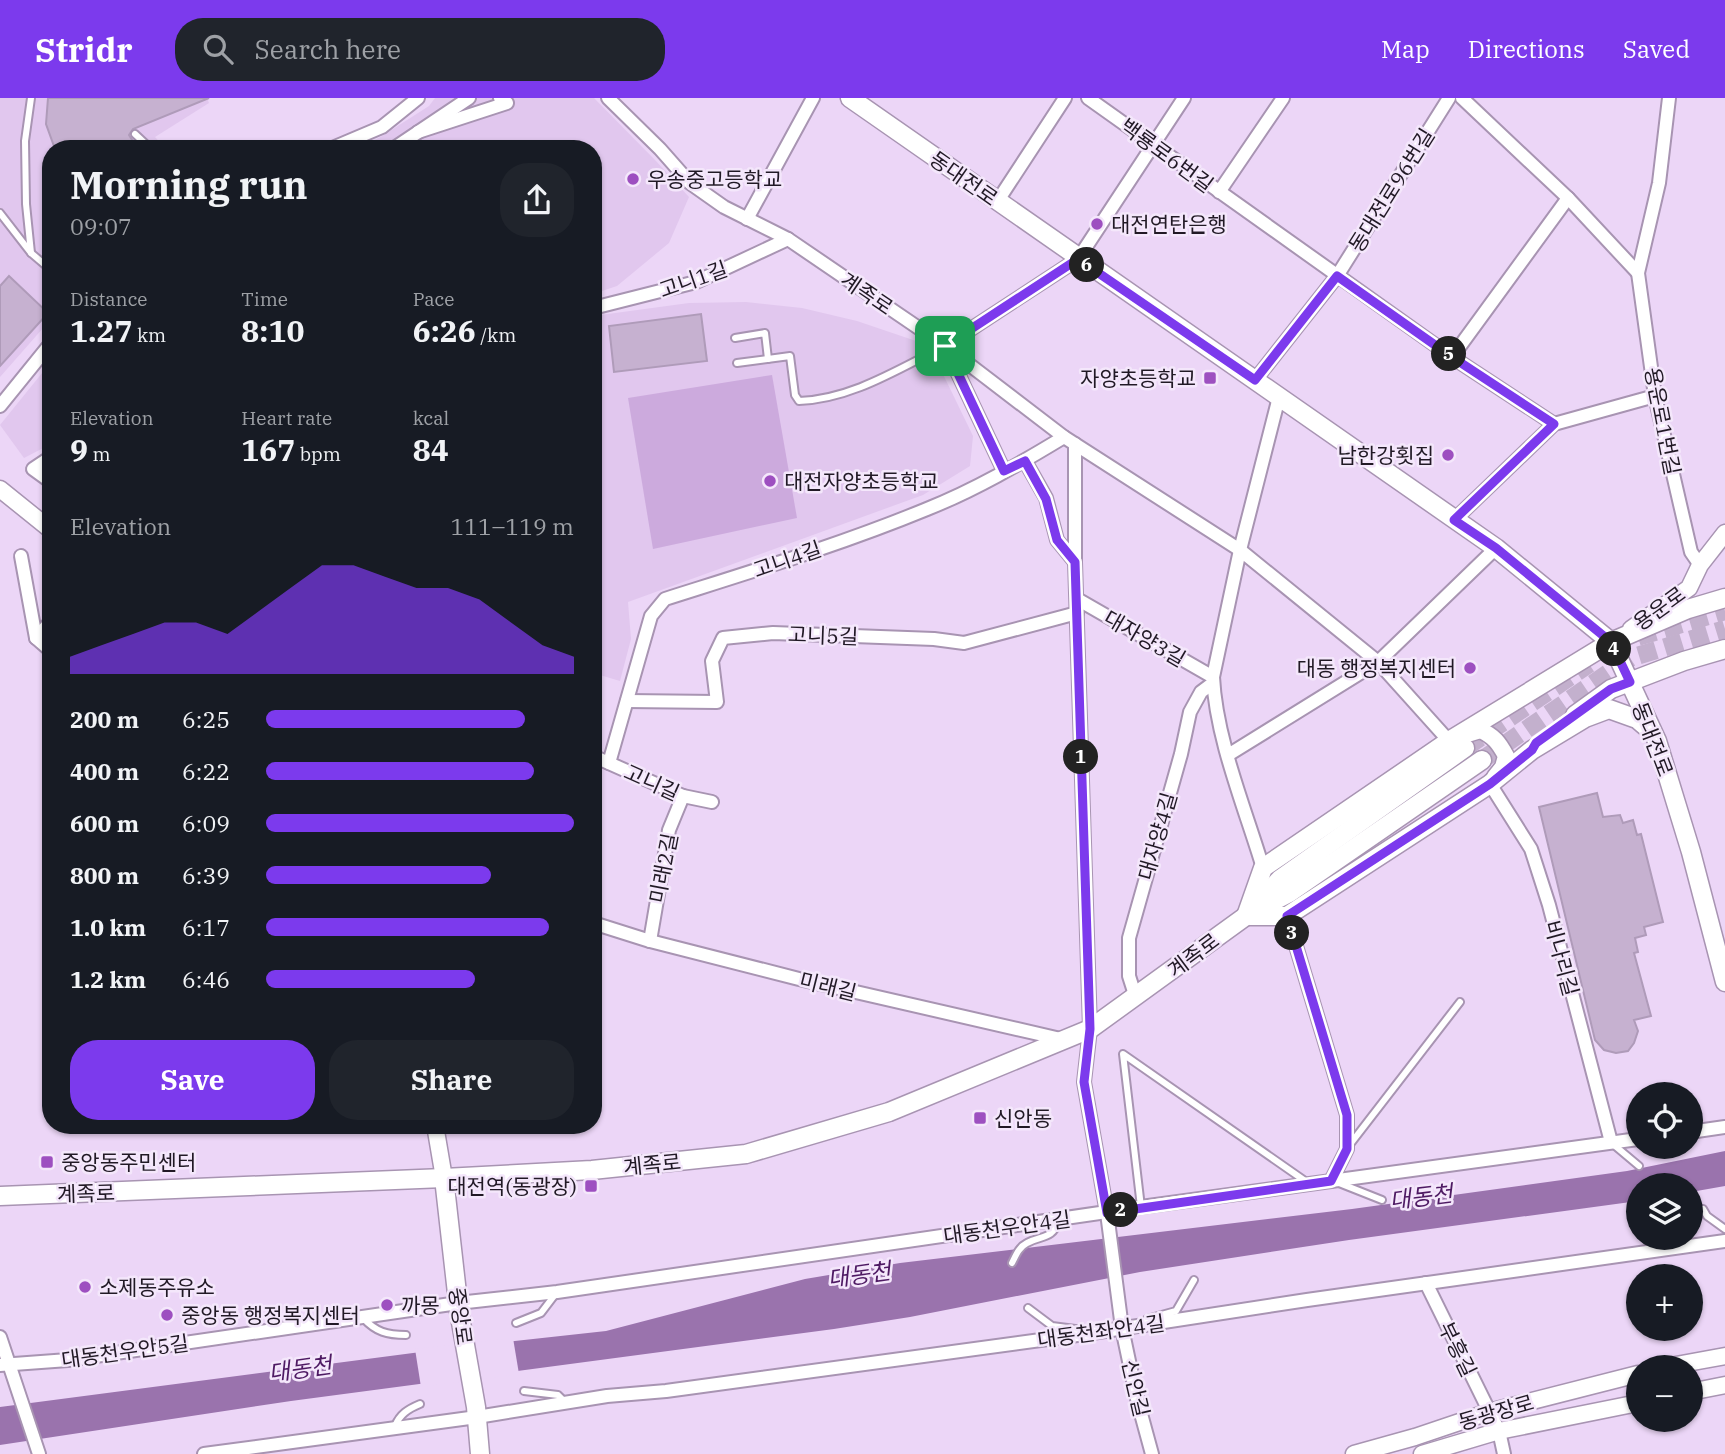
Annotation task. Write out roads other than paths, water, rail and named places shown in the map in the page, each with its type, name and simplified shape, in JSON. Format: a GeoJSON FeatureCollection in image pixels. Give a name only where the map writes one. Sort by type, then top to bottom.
{"type":"FeatureCollection","features":[{"type":"Feature","properties":{"kind":"main road","name":"동대전로"},"geometry":{"type":"LineString","coordinates":[[850,98],[1496,548],[1611,642],[1654,733],[1691,852],[1725,982]]}},
{"type":"Feature","properties":{"kind":"main road"},"geometry":{"type":"LineString","coordinates":[[1654,733],[1637,719],[1609,709],[1584,718],[1532,750],[1490,784],[1287,916],[1246,916],[1263,868],[1457,745],[1611,642],[1688,609],[1725,597]]}},
{"type":"Feature","properties":{"kind":"main road"},"geometry":{"type":"LineString","coordinates":[[1532,750],[1536,743],[1611,689],[1684,661],[1725,649]]}},
{"type":"Feature","properties":{"kind":"main road","name":"계족로"},"geometry":{"type":"LineString","coordinates":[[1246,916],[1280,879],[1457,745]]}},
{"type":"Feature","properties":{"kind":"main road","name":"계족로"},"geometry":{"type":"LineString","coordinates":[[0,1196],[592,1170],[746,1154],[889,1112],[1090,1029],[1246,916],[1289,894],[1482,760]]}},
{"type":"Feature","properties":{"kind":"main road","name":"중앙로"},"geometry":{"type":"LineString","coordinates":[[444,1178],[480,1454]]}},
{"type":"Feature","properties":{"kind":"street"},"geometry":{"type":"LineString","coordinates":[[351,140],[382,127],[418,98]]}},
{"type":"Feature","properties":{"kind":"street"},"geometry":{"type":"LineString","coordinates":[[406,140],[469,98]]}},
{"type":"Feature","properties":{"kind":"street"},"geometry":{"type":"LineString","coordinates":[[418,132],[507,103],[500,98]]}},
{"type":"Feature","properties":{"kind":"street","name":"계족로"},"geometry":{"type":"LineString","coordinates":[[608,98],[690,183],[724,207],[788,239],[945,346],[1070,440],[1240,550],[1378,662],[1457,745]]}},
{"type":"Feature","properties":{"kind":"street"},"geometry":{"type":"LineString","coordinates":[[747,219],[813,98]]}},
{"type":"Feature","properties":{"kind":"street"},"geometry":{"type":"LineString","coordinates":[[997,202],[1065,98]]}},
{"type":"Feature","properties":{"kind":"street","name":"백룡로6번길"},"geometry":{"type":"LineString","coordinates":[[1088,98],[1452,357],[1554,424]]}},
{"type":"Feature","properties":{"kind":"street"},"geometry":{"type":"LineString","coordinates":[[1004,471],[945,346],[1078,259],[1184,98]]}},
{"type":"Feature","properties":{"kind":"street"},"geometry":{"type":"LineString","coordinates":[[1219,192],[1283,98]]}},
{"type":"Feature","properties":{"kind":"street","name":"동대전로96번길"},"geometry":{"type":"LineString","coordinates":[[1255,380],[1337,276],[1448,98]]}},
{"type":"Feature","properties":{"kind":"street"},"geometry":{"type":"LineString","coordinates":[[1462,98],[1567,198],[1638,272]]}},
{"type":"Feature","properties":{"kind":"street","name":"용운로1번길"},"geometry":{"type":"LineString","coordinates":[[1669,98],[1659,183],[1638,272],[1655,396],[1690,552],[1700,565]]}},
{"type":"Feature","properties":{"kind":"street"},"geometry":{"type":"LineString","coordinates":[[1452,357],[1567,198]]}},
{"type":"Feature","properties":{"kind":"street","name":"고니1길"},"geometry":{"type":"LineString","coordinates":[[602,306],[696,282],[788,239]]}},
{"type":"Feature","properties":{"kind":"street"},"geometry":{"type":"LineString","coordinates":[[0,406],[42,354]]}},
{"type":"Feature","properties":{"kind":"street"},"geometry":{"type":"LineString","coordinates":[[1454,520],[1554,424],[1655,396]]}},
{"type":"Feature","properties":{"kind":"street"},"geometry":{"type":"LineString","coordinates":[[1263,868],[1228,755],[1213,695],[1213,680],[1240,550],[1279,397]]}},
{"type":"Feature","properties":{"kind":"street"},"geometry":{"type":"LineString","coordinates":[[1070,440],[1090,1029],[1084,1082],[1107,1218]]}},
{"type":"Feature","properties":{"kind":"street","name":"고니4길"},"geometry":{"type":"LineString","coordinates":[[609,763],[651,616],[665,599],[802,555],[929,509],[1070,440]]}},
{"type":"Feature","properties":{"kind":"street"},"geometry":{"type":"LineString","coordinates":[[1025,461],[1046,499],[1057,540],[1075,562]]}},
{"type":"Feature","properties":{"kind":"street"},"geometry":{"type":"LineString","coordinates":[[42,463],[33,469],[42,476]]}},
{"type":"Feature","properties":{"kind":"street"},"geometry":{"type":"LineString","coordinates":[[0,489],[42,523]]}},
{"type":"Feature","properties":{"kind":"street","name":"용운로"},"geometry":{"type":"LineString","coordinates":[[1611,642],[1689,589],[1700,565],[1725,533]]}},
{"type":"Feature","properties":{"kind":"street"},"geometry":{"type":"LineString","coordinates":[[1228,755],[1378,662],[1496,548]]}},
{"type":"Feature","properties":{"kind":"street"},"geometry":{"type":"LineString","coordinates":[[21,556],[36,638],[42,643]]}},
{"type":"Feature","properties":{"kind":"street","name":"대자양3길"},"geometry":{"type":"LineString","coordinates":[[1077,598],[1213,680]]}},
{"type":"Feature","properties":{"kind":"street","name":"고니5길"},"geometry":{"type":"LineString","coordinates":[[627,701],[717,702],[712,661],[723,638],[773,632],[934,639],[964,643],[1077,613]]}},
{"type":"Feature","properties":{"kind":"street"},"geometry":{"type":"LineString","coordinates":[[36,638],[42,631]]}},
{"type":"Feature","properties":{"kind":"street","name":"대자양4길"},"geometry":{"type":"LineString","coordinates":[[1136,998],[1129,976],[1129,938],[1181,754],[1190,712],[1201,692],[1213,680]]}},
{"type":"Feature","properties":{"kind":"street"},"geometry":{"type":"LineString","coordinates":[[1457,745],[1480,730],[1492,735],[1499,742],[1506,756],[1503,767],[1490,784]]}},
{"type":"Feature","properties":{"kind":"street","name":"고니길"},"geometry":{"type":"LineString","coordinates":[[602,760],[683,796],[712,802]]}},
{"type":"Feature","properties":{"kind":"street","name":"비나리길"},"geometry":{"type":"LineString","coordinates":[[1490,784],[1531,849],[1549,905],[1611,1142]]}},
{"type":"Feature","properties":{"kind":"street","name":"미래2길"},"geometry":{"type":"LineString","coordinates":[[650,941],[669,830],[683,796]]}},
{"type":"Feature","properties":{"kind":"street"},"geometry":{"type":"LineString","coordinates":[[1287,916],[1347,1115],[1347,1149],[1333,1181]]}},
{"type":"Feature","properties":{"kind":"street","name":"미래길"},"geometry":{"type":"LineString","coordinates":[[602,926],[650,941],[913,1006],[1065,1040]]}},
{"type":"Feature","properties":{"kind":"street"},"geometry":{"type":"LineString","coordinates":[[1703,1130],[1725,1127]]}},
{"type":"Feature","properties":{"kind":"street"},"geometry":{"type":"LineString","coordinates":[[437,1134],[444,1178]]}},
{"type":"Feature","properties":{"kind":"street","name":"대동천우안4길"},"geometry":{"type":"LineString","coordinates":[[459,1307],[1060,1219],[1107,1218],[1141,1207],[1626,1140]]}},
{"type":"Feature","properties":{"kind":"street","name":"신안길"},"geometry":{"type":"LineString","coordinates":[[1107,1218],[1121,1325],[1152,1454]]}},
{"type":"Feature","properties":{"kind":"street","name":"대동천좌안4길"},"geometry":{"type":"LineString","coordinates":[[204,1454],[395,1428],[476,1412],[567,1403],[1092,1333],[1121,1325],[1725,1241]]}},
{"type":"Feature","properties":{"kind":"street","name":"부흥길"},"geometry":{"type":"LineString","coordinates":[[1426,1283],[1499,1431],[1504,1454]]}},
{"type":"Feature","properties":{"kind":"street","name":"대동천우안5길"},"geometry":{"type":"LineString","coordinates":[[5,1367],[459,1307]]}},
{"type":"Feature","properties":{"kind":"street"},"geometry":{"type":"LineString","coordinates":[[0,1337],[5,1367],[39,1454]]}},
{"type":"Feature","properties":{"kind":"street"},"geometry":{"type":"LineString","coordinates":[[1703,1360],[1725,1356]]}},
{"type":"Feature","properties":{"kind":"street","name":"동광장로"},"geometry":{"type":"LineString","coordinates":[[1354,1454],[1489,1412],[1626,1377]]}},
{"type":"Feature","properties":{"kind":"street"},"geometry":{"type":"LineString","coordinates":[[1703,1389],[1725,1385]]}},
{"type":"Feature","properties":{"kind":"street","name":"동광장로"},"geometry":{"type":"LineString","coordinates":[[1422,1454],[1499,1431],[1626,1405]]}},
{"type":"Feature","properties":{"kind":"lane"},"geometry":{"type":"LineString","coordinates":[[31,98],[25,141],[26,204],[32,253]]}},
{"type":"Feature","properties":{"kind":"lane"},"geometry":{"type":"LineString","coordinates":[[135,134],[141,140]]}},
{"type":"Feature","properties":{"kind":"lane"},"geometry":{"type":"LineString","coordinates":[[0,213],[42,262]]}},
{"type":"Feature","properties":{"kind":"lane"},"geometry":{"type":"LineString","coordinates":[[736,338],[765,333],[768,359]]}},
{"type":"Feature","properties":{"kind":"lane"},"geometry":{"type":"LineString","coordinates":[[737,363],[790,356],[795,395],[799,401],[850,393],[945,346]]}},
{"type":"Feature","properties":{"kind":"lane"},"geometry":{"type":"LineString","coordinates":[[1347,1149],[1460,1002]]}},
{"type":"Feature","properties":{"kind":"lane"},"geometry":{"type":"LineString","coordinates":[[1141,1207],[1123,1054],[1308,1184]]}},
{"type":"Feature","properties":{"kind":"lane"},"geometry":{"type":"LineString","coordinates":[[1611,1142],[1639,1166]]}},
{"type":"Feature","properties":{"kind":"lane"},"geometry":{"type":"LineString","coordinates":[[1333,1181],[1382,1200]]}},
{"type":"Feature","properties":{"kind":"lane"},"geometry":{"type":"LineString","coordinates":[[1703,1209],[1707,1216],[1725,1229]]}},
{"type":"Feature","properties":{"kind":"lane"},"geometry":{"type":"LineString","coordinates":[[1012,1263],[1018,1251],[1027,1243],[1052,1234],[1060,1219]]}},
{"type":"Feature","properties":{"kind":"lane"},"geometry":{"type":"LineString","coordinates":[[1121,1325],[1175,1311],[1194,1280]]}},
{"type":"Feature","properties":{"kind":"lane"},"geometry":{"type":"LineString","coordinates":[[516,1323],[541,1313],[557,1293]]}},
{"type":"Feature","properties":{"kind":"lane"},"geometry":{"type":"LineString","coordinates":[[1028,1308],[1052,1326],[1092,1333]]}},
{"type":"Feature","properties":{"kind":"lane"},"geometry":{"type":"LineString","coordinates":[[363,1318],[378,1331],[389,1335],[406,1335]]}},
{"type":"Feature","properties":{"kind":"lane"},"geometry":{"type":"LineString","coordinates":[[524,1391],[558,1395],[567,1403]]}},
{"type":"Feature","properties":{"kind":"lane"},"geometry":{"type":"LineString","coordinates":[[395,1428],[399,1418],[409,1408],[420,1404]]}},
{"type":"Feature","properties":{"kind":"water","name":"대동천"},"geometry":{"type":"Polygon","coordinates":[[[1725,1151],[1725,1186],[1703,1190],[1703,1173],[1626,1173],[1626,1203],[1349,1240],[1140,1272],[910,1317],[834,1329],[291,1401],[0,1445],[0,1407],[459,1347],[606,1331],[805,1279],[900,1263],[1352,1209],[1627,1171],[1686,1159],[1703,1159],[1703,1155],[1725,1151]]]}},
{"type":"Feature","properties":{"kind":"tunnel"},"geometry":{"type":"LineString","coordinates":[[1638,637],[1725,611]]}},
{"type":"Feature","properties":{"kind":"tunnel"},"geometry":{"type":"LineString","coordinates":[[1482,760],[1630,658],[1725,629]]}},
{"type":"Feature","properties":{"kind":"tunnel"},"geometry":{"type":"LineString","coordinates":[[1465,748],[1589,664]]}},
{"type":"Feature","properties":{"kind":"place","name":"우송중고등학교"},"geometry":{"type":"Point","coordinates":[633,179]}},
{"type":"Feature","properties":{"kind":"place","name":"대전연탄은행"},"geometry":{"type":"Point","coordinates":[1097,224]}},
{"type":"Feature","properties":{"kind":"place","name":"자양초등학교"},"geometry":{"type":"Point","coordinates":[1210,378]}},
{"type":"Feature","properties":{"kind":"place","name":"남한강횟집"},"geometry":{"type":"Point","coordinates":[1448,455]}},
{"type":"Feature","properties":{"kind":"place","name":"대전자양초등학교"},"geometry":{"type":"Point","coordinates":[770,481]}},
{"type":"Feature","properties":{"kind":"place","name":"대동 행정복지센터"},"geometry":{"type":"Point","coordinates":[1470,668]}},
{"type":"Feature","properties":{"kind":"place","name":"신안동"},"geometry":{"type":"Point","coordinates":[980,1118]}},
{"type":"Feature","properties":{"kind":"place","name":"중앙동주민센터"},"geometry":{"type":"Point","coordinates":[47,1162]}},
{"type":"Feature","properties":{"kind":"place","name":"대전역(동광장)"},"geometry":{"type":"Point","coordinates":[591,1186]}},
{"type":"Feature","properties":{"kind":"place","name":"소제동주유소"},"geometry":{"type":"Point","coordinates":[85,1287]}},
{"type":"Feature","properties":{"kind":"place","name":"까몽"},"geometry":{"type":"Point","coordinates":[387,1305]}},
{"type":"Feature","properties":{"kind":"place","name":"중앙동 행정복지센터"},"geometry":{"type":"Point","coordinates":[167,1315]}}]}
